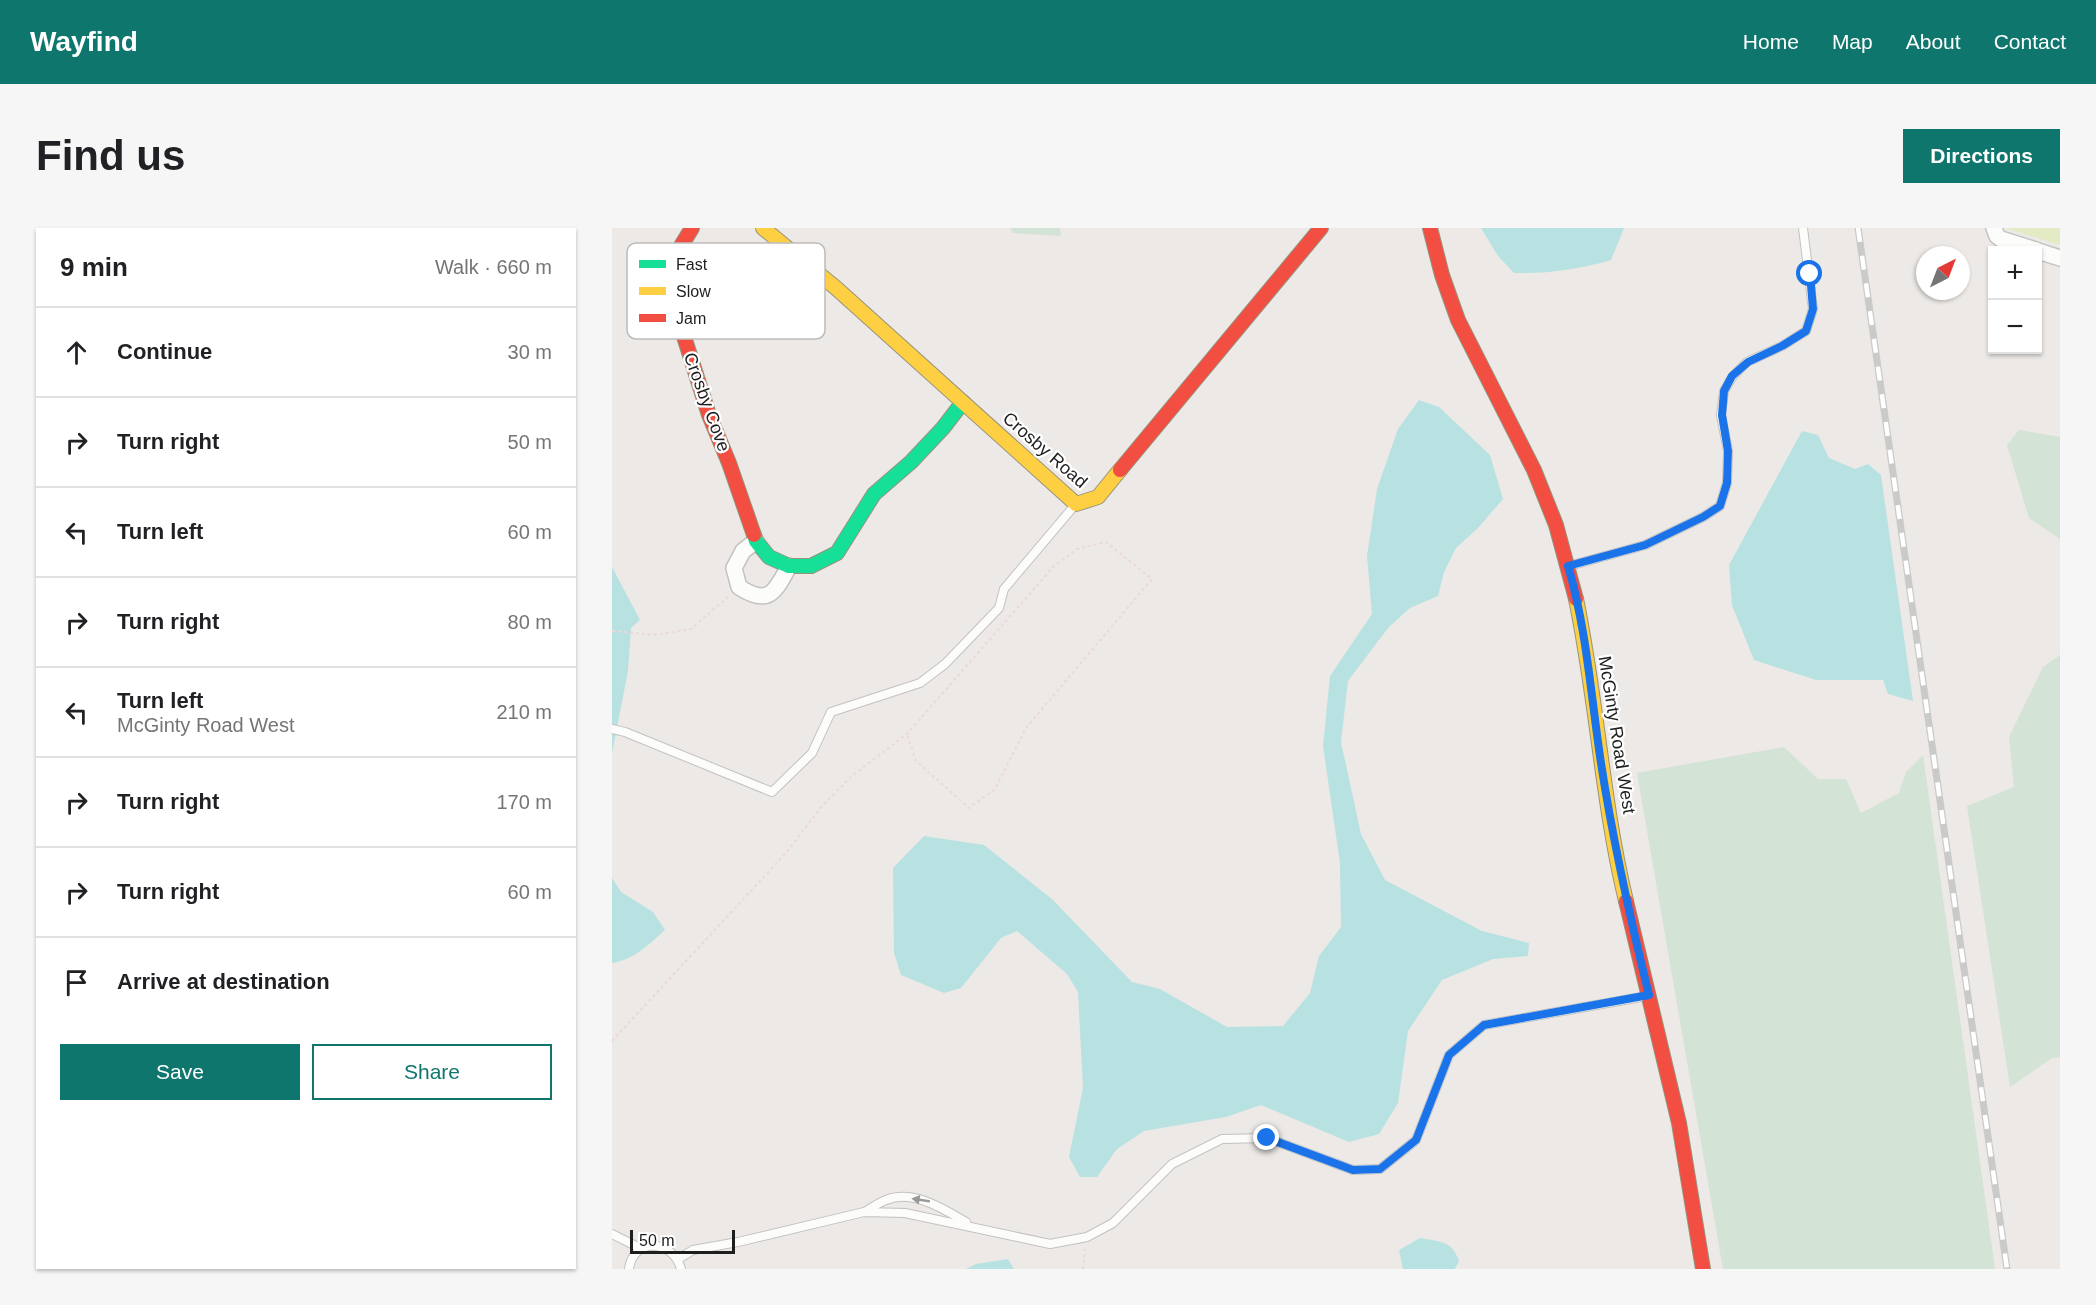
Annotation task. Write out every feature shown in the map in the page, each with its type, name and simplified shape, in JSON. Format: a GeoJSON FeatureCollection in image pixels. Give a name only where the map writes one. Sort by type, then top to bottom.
{"type":"FeatureCollection","features":[{"type":"Feature","properties":{"kind":"street","name":"Crosby Cove"},"geometry":{"type":"LineString","coordinates":[[683,243],[692,228]]}},
{"type":"Feature","properties":{"kind":"street","name":"Crosby Road"},"geometry":{"type":"LineString","coordinates":[[763,228],[781,243]]}},
{"type":"Feature","properties":{"kind":"street","name":"Crosby Road"},"geometry":{"type":"LineString","coordinates":[[825,279],[1076,504],[1098,497],[1321,228]]}},
{"type":"Feature","properties":{"kind":"street","name":"McGinty Road West"},"geometry":{"type":"LineString","coordinates":[[1430,228],[1442,275],[1458,320],[1534,470],[1556,525],[1568,566],[1584,641],[1623,888],[1679,1123],[1703,1269]]}},
{"type":"Feature","properties":{"kind":"street"},"geometry":{"type":"LineString","coordinates":[[1994,228],[2001,239],[2022,246]]}},
{"type":"Feature","properties":{"kind":"street"},"geometry":{"type":"LineString","coordinates":[[2042,253],[2060,258]]}},
{"type":"Feature","properties":{"kind":"street","name":"Crosby Cove"},"geometry":{"type":"LineString","coordinates":[[685,339],[709,415],[729,463],[756,541],[769,557],[789,566]]}},
{"type":"Feature","properties":{"kind":"street"},"geometry":{"type":"LineString","coordinates":[[756,541],[743,551],[734,568],[739,587],[754,597],[768,595],[780,584],[789,566],[811,566],[837,553],[874,494],[927,445],[963,402]]}},
{"type":"Feature","properties":{"kind":"lane"},"geometry":{"type":"LineString","coordinates":[[1568,566],[1645,545],[1703,517],[1720,506],[1727,483],[1728,451],[1722,415],[1724,391],[1732,376],[1748,362],[1782,346],[1806,331],[1813,309],[1803,228]]}},
{"type":"Feature","properties":{"kind":"lane"},"geometry":{"type":"LineString","coordinates":[[612,729],[625,732],[772,792],[812,753],[831,712],[920,683],[945,664],[999,608],[1004,589],[1076,504]]}},
{"type":"Feature","properties":{"kind":"lane"},"geometry":{"type":"LineString","coordinates":[[678,1259],[693,1250],[738,1242],[864,1212],[904,1213],[1050,1244],[1087,1237],[1113,1223],[1172,1164],[1222,1139],[1267,1138],[1353,1170],[1380,1169],[1416,1140],[1449,1055],[1484,1025],[1649,995]]}},
{"type":"Feature","properties":{"kind":"lane"},"geometry":{"type":"LineString","coordinates":[[864,1212],[887,1199],[930,1201],[973,1226]]}},
{"type":"Feature","properties":{"kind":"lane"},"geometry":{"type":"LineString","coordinates":[[612,1234],[642,1249]]}},
{"type":"Feature","properties":{"kind":"lane"},"geometry":{"type":"LineString","coordinates":[[629,1269],[634,1256],[642,1249],[652,1245],[662,1246],[672,1251],[681,1269]]}},
{"type":"Feature","properties":{"kind":"path"},"geometry":{"type":"LineString","coordinates":[[612,1041],[786,853],[822,806],[853,775],[907,734],[1054,566],[1077,549],[1106,542],[1152,579],[1026,728],[995,789],[969,808],[916,761],[907,734]]}},
{"type":"Feature","properties":{"kind":"path"},"geometry":{"type":"LineString","coordinates":[[612,631],[656,635],[692,629],[739,587]]}},
{"type":"Feature","properties":{"kind":"path"},"geometry":{"type":"LineString","coordinates":[[1083,1269],[1087,1237]]}},
{"type":"Feature","properties":{"kind":"green space"},"geometry":{"type":"Polygon","coordinates":[[[1010,228],[1060,228],[1061,236],[1013,233],[1010,228]]]}},
{"type":"Feature","properties":{"kind":"green space"},"geometry":{"type":"Polygon","coordinates":[[[2005,228],[2060,228],[2060,245],[2005,228]]]}},
{"type":"Feature","properties":{"kind":"green space"},"geometry":{"type":"Polygon","coordinates":[[[2019,430],[2060,437],[2060,539],[2029,518],[2007,445],[2019,430]]]}},
{"type":"Feature","properties":{"kind":"green space"},"geometry":{"type":"Polygon","coordinates":[[[2060,655],[2060,1057],[2052,1058],[2010,1087],[1967,806],[2014,787],[2009,737],[2043,667],[2060,655]]]}},
{"type":"Feature","properties":{"kind":"green space"},"geometry":{"type":"Polygon","coordinates":[[[1784,747],[1818,779],[1846,779],[1861,813],[1899,793],[1906,772],[1923,755],[1995,1269],[1723,1269],[1637,773],[1784,747]]]}},
{"type":"Feature","properties":{"kind":"water"},"geometry":{"type":"Polygon","coordinates":[[[1481,228],[1624,228],[1611,260],[1563,270],[1514,273],[1498,256],[1481,228]]]}},
{"type":"Feature","properties":{"kind":"water"},"geometry":{"type":"Polygon","coordinates":[[[1419,400],[1439,407],[1490,455],[1503,499],[1478,528],[1456,548],[1444,572],[1438,596],[1410,608],[1388,628],[1348,681],[1341,742],[1361,834],[1385,880],[1482,931],[1529,943],[1528,956],[1493,959],[1442,980],[1408,1031],[1398,1103],[1379,1134],[1349,1142],[1261,1105],[1226,1117],[1144,1131],[1117,1149],[1097,1177],[1080,1177],[1069,1157],[1083,1088],[1078,992],[1067,974],[1017,931],[1001,938],[961,988],[944,993],[901,975],[894,953],[893,868],[924,836],[984,845],[1053,900],[1132,982],[1160,989],[1227,1027],[1283,1026],[1310,993],[1319,956],[1341,927],[1340,863],[1323,746],[1330,676],[1372,614],[1367,556],[1377,489],[1398,429],[1419,400]]]}},
{"type":"Feature","properties":{"kind":"water"},"geometry":{"type":"Polygon","coordinates":[[[1802,431],[1818,435],[1829,458],[1855,469],[1868,464],[1881,475],[1913,701],[1888,694],[1883,680],[1816,680],[1754,660],[1732,605],[1729,565],[1802,431]]]}},
{"type":"Feature","properties":{"kind":"water"},"geometry":{"type":"Polygon","coordinates":[[[612,567],[640,620],[631,628],[628,671],[612,753],[612,567]]]}},
{"type":"Feature","properties":{"kind":"water"},"geometry":{"type":"Polygon","coordinates":[[[612,878],[621,892],[653,912],[665,930],[634,955],[612,963],[612,878]]]}},
{"type":"Feature","properties":{"kind":"water"},"geometry":{"type":"Polygon","coordinates":[[[1420,1238],[1439,1241],[1453,1249],[1459,1261],[1455,1269],[1403,1269],[1399,1250],[1420,1238]]]}},
{"type":"Feature","properties":{"kind":"water"},"geometry":{"type":"Polygon","coordinates":[[[1008,1259],[1014,1269],[966,1269],[976,1264],[1008,1259]]]}},
{"type":"Feature","properties":{"kind":"railway"},"geometry":{"type":"LineString","coordinates":[[1858,228],[2007,1269]]}},
{"type":"Feature","properties":{"kind":"traffic: fast"},"geometry":{"type":"LineString","coordinates":[[754,535],[769,557],[789,566],[811,566],[837,553],[874,494],[911,462],[943,428],[963,402]]}},
{"type":"Feature","properties":{"kind":"traffic: slow"},"geometry":{"type":"LineString","coordinates":[[763,228],[781,243]]}},
{"type":"Feature","properties":{"kind":"traffic: slow"},"geometry":{"type":"LineString","coordinates":[[825,279],[1076,504],[1098,497],[1120,470]]}},
{"type":"Feature","properties":{"kind":"traffic: slow"},"geometry":{"type":"LineString","coordinates":[[1576,599],[1611,826],[1626,901]]}},
{"type":"Feature","properties":{"kind":"traffic: jam"},"geometry":{"type":"LineString","coordinates":[[683,243],[692,228]]}},
{"type":"Feature","properties":{"kind":"traffic: jam"},"geometry":{"type":"LineString","coordinates":[[1120,470],[1321,228]]}},
{"type":"Feature","properties":{"kind":"traffic: jam"},"geometry":{"type":"LineString","coordinates":[[1430,228],[1442,275],[1458,320],[1534,470],[1556,525],[1576,599]]}},
{"type":"Feature","properties":{"kind":"traffic: jam"},"geometry":{"type":"LineString","coordinates":[[685,339],[709,415],[729,463],[754,535]]}},
{"type":"Feature","properties":{"kind":"traffic: jam"},"geometry":{"type":"LineString","coordinates":[[1626,901],[1679,1123],[1703,1269]]}},
{"type":"Feature","properties":{"kind":"route"},"geometry":{"type":"LineString","coordinates":[[1267,1138],[1353,1170],[1380,1169],[1416,1140],[1449,1055],[1484,1025],[1649,995],[1623,888],[1584,641],[1568,566],[1645,545],[1703,517],[1720,506],[1727,483],[1728,451],[1722,415],[1724,391],[1732,376],[1748,362],[1782,346],[1806,331],[1813,309],[1810,274]]}}]}
